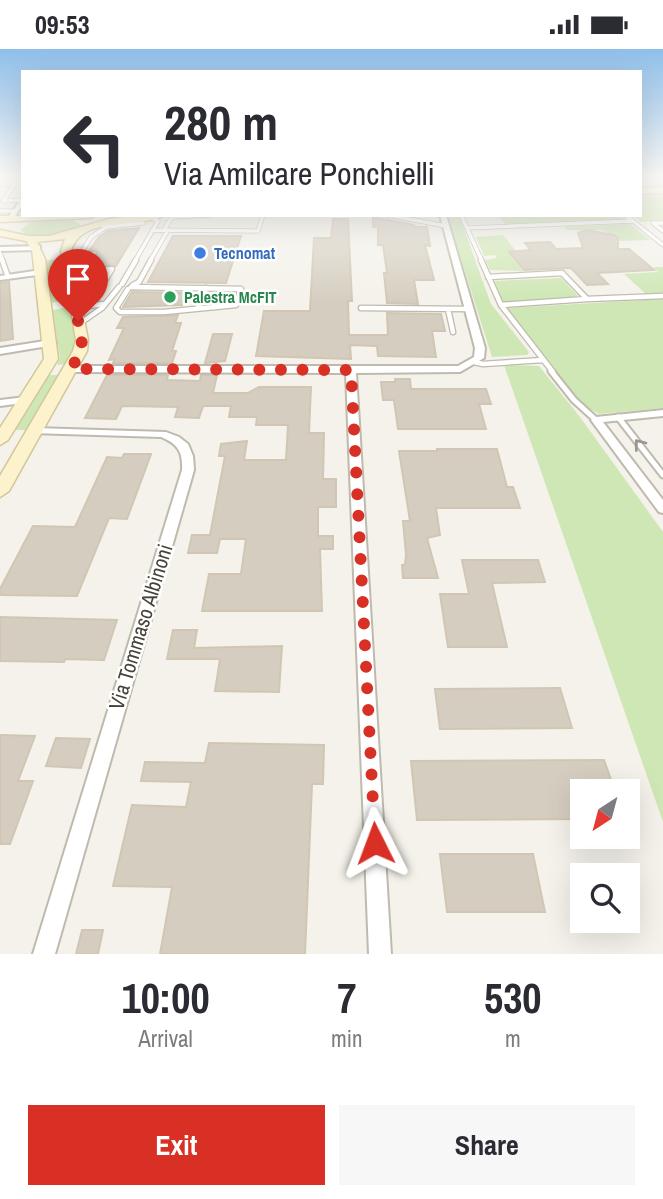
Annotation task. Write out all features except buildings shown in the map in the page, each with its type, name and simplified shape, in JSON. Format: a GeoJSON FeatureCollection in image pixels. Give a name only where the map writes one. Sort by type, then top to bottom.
{"type":"FeatureCollection","features":[{"type":"Feature","properties":{"kind":"main road"},"geometry":{"type":"LineString","coordinates":[[0,491],[72,369],[82,344],[79,324],[67,303],[34,251],[16,231],[19,226],[48,218]]}},
{"type":"Feature","properties":{"kind":"main road"},"geometry":{"type":"LineString","coordinates":[[1,437],[51,359],[51,343],[67,303],[69,241],[84,225],[81,221],[62,218]]}},
{"type":"Feature","properties":{"kind":"main road"},"geometry":{"type":"LineString","coordinates":[[34,251],[58,238],[141,218]]}},
{"type":"Feature","properties":{"kind":"main road"},"geometry":{"type":"LineString","coordinates":[[0,233],[34,251],[67,256]]}},
{"type":"Feature","properties":{"kind":"main road"},"geometry":{"type":"LineString","coordinates":[[46,369],[72,369]]}},
{"type":"Feature","properties":{"kind":"main road"},"geometry":{"type":"LineString","coordinates":[[1,437],[34,433]]}},
{"type":"Feature","properties":{"kind":"street"},"geometry":{"type":"LineString","coordinates":[[72,369],[454,369],[474,362],[480,355],[480,348],[444,218]]}},
{"type":"Feature","properties":{"kind":"street"},"geometry":{"type":"LineString","coordinates":[[0,251],[34,251]]}},
{"type":"Feature","properties":{"kind":"street"},"geometry":{"type":"LineString","coordinates":[[4,278],[34,251]]}},
{"type":"Feature","properties":{"kind":"street"},"geometry":{"type":"LineString","coordinates":[[0,351],[51,343]]}},
{"type":"Feature","properties":{"kind":"street"},"geometry":{"type":"LineString","coordinates":[[351,370],[380,954]]}},
{"type":"Feature","properties":{"kind":"street"},"geometry":{"type":"LineString","coordinates":[[0,403],[26,400]]}},
{"type":"Feature","properties":{"kind":"street"},"geometry":{"type":"LineString","coordinates":[[663,413],[596,420],[663,509]]}},
{"type":"Feature","properties":{"kind":"street","name":"Via Tommaso Albinoni"},"geometry":{"type":"LineString","coordinates":[[34,433],[162,434],[185,446],[189,457],[184,482],[44,954]]}},
{"type":"Feature","properties":{"kind":"lane"},"geometry":{"type":"LineString","coordinates":[[79,324],[100,310],[120,285],[158,220],[144,218]]}},
{"type":"Feature","properties":{"kind":"lane"},"geometry":{"type":"LineString","coordinates":[[120,285],[131,287],[241,289],[236,305],[198,307],[185,311],[120,312],[116,308],[131,287],[139,282],[166,232],[166,218]]}},
{"type":"Feature","properties":{"kind":"lane"},"geometry":{"type":"LineString","coordinates":[[151,232],[258,232],[262,218]]}},
{"type":"Feature","properties":{"kind":"lane"},"geometry":{"type":"LineString","coordinates":[[404,218],[446,226]]}},
{"type":"Feature","properties":{"kind":"lane"},"geometry":{"type":"LineString","coordinates":[[462,218],[501,306],[574,400],[596,420]]}},
{"type":"Feature","properties":{"kind":"lane"},"geometry":{"type":"LineString","coordinates":[[629,218],[661,242]]}},
{"type":"Feature","properties":{"kind":"lane"},"geometry":{"type":"LineString","coordinates":[[467,228],[633,221]]}},
{"type":"Feature","properties":{"kind":"lane"},"geometry":{"type":"LineString","coordinates":[[655,225],[653,223],[663,223]]}},
{"type":"Feature","properties":{"kind":"lane"},"geometry":{"type":"LineString","coordinates":[[87,271],[83,254],[87,242],[104,225]]}},
{"type":"Feature","properties":{"kind":"lane"},"geometry":{"type":"LineString","coordinates":[[639,226],[655,225],[663,231]]}},
{"type":"Feature","properties":{"kind":"lane"},"geometry":{"type":"LineString","coordinates":[[0,251],[4,278]]}},
{"type":"Feature","properties":{"kind":"lane"},"geometry":{"type":"LineString","coordinates":[[67,256],[83,254]]}},
{"type":"Feature","properties":{"kind":"lane"},"geometry":{"type":"LineString","coordinates":[[67,303],[101,287],[111,269],[70,273]]}},
{"type":"Feature","properties":{"kind":"lane"},"geometry":{"type":"LineString","coordinates":[[488,277],[562,273],[587,299]]}},
{"type":"Feature","properties":{"kind":"lane"},"geometry":{"type":"LineString","coordinates":[[198,307],[206,288]]}},
{"type":"Feature","properties":{"kind":"lane"},"geometry":{"type":"LineString","coordinates":[[218,306],[224,288]]}},
{"type":"Feature","properties":{"kind":"lane"},"geometry":{"type":"LineString","coordinates":[[501,306],[663,296]]}},
{"type":"Feature","properties":{"kind":"lane"},"geometry":{"type":"LineString","coordinates":[[67,303],[98,307],[107,301]]}},
{"type":"Feature","properties":{"kind":"lane"},"geometry":{"type":"LineString","coordinates":[[361,308],[469,309]]}},
{"type":"Feature","properties":{"kind":"lane"},"geometry":{"type":"LineString","coordinates":[[448,309],[453,332]]}},
{"type":"Feature","properties":{"kind":"lane"},"geometry":{"type":"LineString","coordinates":[[474,362],[484,364],[543,360]]}},
{"type":"Feature","properties":{"kind":"lane"},"geometry":{"type":"LineString","coordinates":[[618,417],[662,472]]}},
{"type":"Feature","properties":{"kind":"green space"},"geometry":{"type":"Polygon","coordinates":[[[448,218],[460,218],[491,304],[529,352],[527,355],[492,357],[448,218]]]}},
{"type":"Feature","properties":{"kind":"green space"},"geometry":{"type":"Polygon","coordinates":[[[500,218],[625,219],[506,225],[500,218]]]}},
{"type":"Feature","properties":{"kind":"green space"},"geometry":{"type":"Polygon","coordinates":[[[636,218],[663,218],[663,221],[641,222],[636,218]]]}},
{"type":"Feature","properties":{"kind":"green space"},"geometry":{"type":"Polygon","coordinates":[[[71,219],[81,225],[60,236],[34,237],[21,230],[38,221],[71,219]]]}},
{"type":"Feature","properties":{"kind":"green space"},"geometry":{"type":"Polygon","coordinates":[[[630,224],[650,240],[618,241],[618,237],[601,230],[567,230],[564,227],[630,224]]]}},
{"type":"Feature","properties":{"kind":"green space"},"geometry":{"type":"Polygon","coordinates":[[[503,235],[516,251],[508,252],[523,271],[490,270],[485,260],[497,258],[495,255],[484,256],[476,237],[503,235]]]}},
{"type":"Feature","properties":{"kind":"green space"},"geometry":{"type":"Polygon","coordinates":[[[62,258],[69,300],[50,303],[44,261],[62,258]]]}},
{"type":"Feature","properties":{"kind":"green space"},"geometry":{"type":"Polygon","coordinates":[[[653,267],[663,267],[663,293],[646,294],[624,274],[658,272],[653,267]]]}},
{"type":"Feature","properties":{"kind":"green space"},"geometry":{"type":"Polygon","coordinates":[[[561,278],[580,298],[504,304],[494,281],[561,278]]]}},
{"type":"Feature","properties":{"kind":"green space"},"geometry":{"type":"Polygon","coordinates":[[[663,299],[663,408],[599,414],[579,403],[506,308],[663,299]]]}},
{"type":"Feature","properties":{"kind":"green space"},"geometry":{"type":"Polygon","coordinates":[[[71,307],[77,343],[69,364],[57,365],[60,358],[52,310],[71,307]]]}},
{"type":"Feature","properties":{"kind":"green space"},"geometry":{"type":"Polygon","coordinates":[[[504,365],[539,366],[580,417],[663,532],[663,822],[504,365]]]}},
{"type":"Feature","properties":{"kind":"green space"},"geometry":{"type":"Polygon","coordinates":[[[48,375],[62,375],[30,430],[15,430],[48,375]]]}},
{"type":"Feature","properties":{"kind":"place","name":"Tecnomat"},"geometry":{"type":"Point","coordinates":[200,253]}},
{"type":"Feature","properties":{"kind":"place","name":"Palestra McFIT"},"geometry":{"type":"Point","coordinates":[170,297]}},
{"type":"Feature","properties":{"kind":"route"},"geometry":{"type":"LineString","coordinates":[[78,321],[82,344],[72,369],[351,370],[375,843]]}}]}
